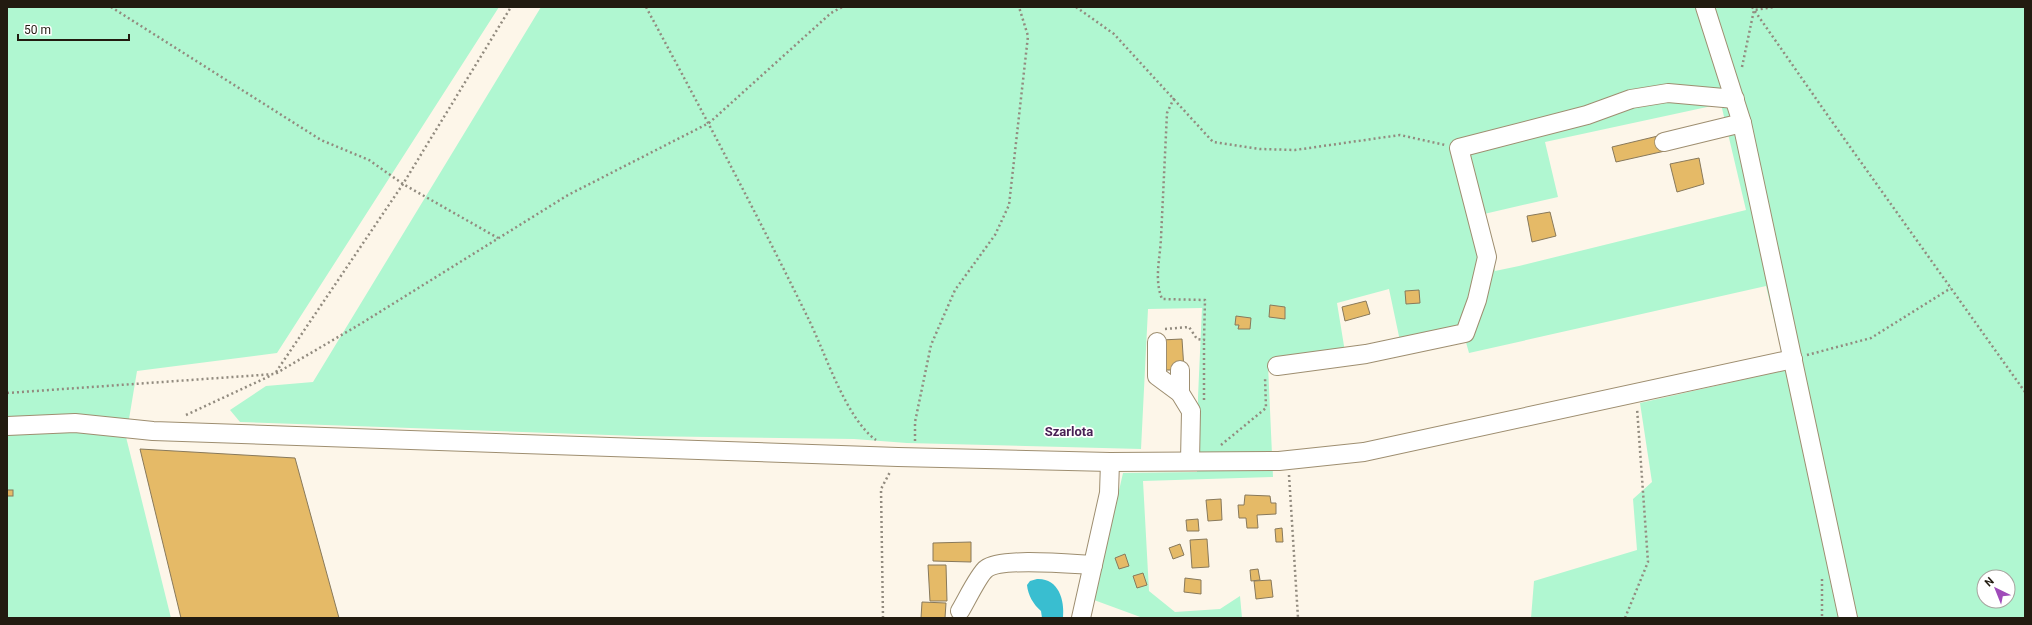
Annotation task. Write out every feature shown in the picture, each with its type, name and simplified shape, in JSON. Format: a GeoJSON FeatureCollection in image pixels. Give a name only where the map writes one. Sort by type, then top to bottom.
{"type":"FeatureCollection","features":[{"type":"Feature","properties":{"kind":"street"},"geometry":{"type":"LineString","coordinates":[[1705,7],[1742,123],[1848,618]]}},
{"type":"Feature","properties":{"kind":"street"},"geometry":{"type":"LineString","coordinates":[[1278,366],[1366,354],[1465,333],[1478,300],[1487,257],[1459,148],[1587,115],[1631,100],[1668,92],[1735,99]]}},
{"type":"Feature","properties":{"kind":"street"},"geometry":{"type":"LineString","coordinates":[[1664,142],[1742,123]]}},
{"type":"Feature","properties":{"kind":"street"},"geometry":{"type":"LineString","coordinates":[[1157,342],[1157,376],[1180,393],[1191,411],[1195,461]]}},
{"type":"Feature","properties":{"kind":"street"},"geometry":{"type":"LineString","coordinates":[[7,426],[75,423],[153,431],[1110,462],[1279,460],[1364,452],[1793,359]]}},
{"type":"Feature","properties":{"kind":"street"},"geometry":{"type":"LineString","coordinates":[[1180,370],[1180,393]]}},
{"type":"Feature","properties":{"kind":"street"},"geometry":{"type":"LineString","coordinates":[[1081,618],[1109,493],[1110,462]]}},
{"type":"Feature","properties":{"kind":"street"},"geometry":{"type":"LineString","coordinates":[[960,612],[985,569],[994,565],[1017,563],[1093,565]]}},
{"type":"Feature","properties":{"kind":"path"},"geometry":{"type":"LineString","coordinates":[[110,7],[321,140],[369,160],[403,184],[498,238]]}},
{"type":"Feature","properties":{"kind":"path"},"geometry":{"type":"LineString","coordinates":[[275,374],[403,184],[511,7]]}},
{"type":"Feature","properties":{"kind":"path"},"geometry":{"type":"LineString","coordinates":[[646,7],[709,123],[808,318],[847,403],[868,435],[907,456]]}},
{"type":"Feature","properties":{"kind":"path"},"geometry":{"type":"LineString","coordinates":[[181,417],[275,374],[362,323],[568,195],[709,123],[831,13],[842,7]]}},
{"type":"Feature","properties":{"kind":"path"},"geometry":{"type":"LineString","coordinates":[[883,618],[881,489],[907,456],[931,345],[955,290],[995,235],[1009,205],[1028,36],[1020,7]]}},
{"type":"Feature","properties":{"kind":"path"},"geometry":{"type":"LineString","coordinates":[[1076,7],[1114,34],[1213,142],[1260,149],[1295,150],[1400,136],[1459,148]]}},
{"type":"Feature","properties":{"kind":"path"},"geometry":{"type":"LineString","coordinates":[[1753,8],[1775,7]]}},
{"type":"Feature","properties":{"kind":"path"},"geometry":{"type":"LineString","coordinates":[[1741,72],[1753,8]]}},
{"type":"Feature","properties":{"kind":"path"},"geometry":{"type":"LineString","coordinates":[[1753,8],[2025,392]]}},
{"type":"Feature","properties":{"kind":"path"},"geometry":{"type":"LineString","coordinates":[[1174,98],[1167,113],[1161,248],[1157,277],[1158,290],[1162,299],[1205,300],[1204,408],[1192,422]]}},
{"type":"Feature","properties":{"kind":"path"},"geometry":{"type":"LineString","coordinates":[[1793,359],[1871,338],[1951,288]]}},
{"type":"Feature","properties":{"kind":"path"},"geometry":{"type":"LineString","coordinates":[[1157,342],[1159,333],[1168,328],[1189,326],[1197,339],[1204,340]]}},
{"type":"Feature","properties":{"kind":"path"},"geometry":{"type":"LineString","coordinates":[[1195,461],[1266,408],[1265,372],[1278,366]]}},
{"type":"Feature","properties":{"kind":"path"},"geometry":{"type":"LineString","coordinates":[[7,393],[275,374]]}},
{"type":"Feature","properties":{"kind":"path"},"geometry":{"type":"LineString","coordinates":[[1625,618],[1648,562],[1640,423],[1635,394]]}},
{"type":"Feature","properties":{"kind":"path"},"geometry":{"type":"LineString","coordinates":[[1290,485],[1298,618]]}},
{"type":"Feature","properties":{"kind":"green space"},"geometry":{"type":"Polygon","coordinates":[[[7,7],[499,7],[277,353],[137,371],[126,437],[171,618],[7,618],[7,7]]]}},
{"type":"Feature","properties":{"kind":"green space"},"geometry":{"type":"Polygon","coordinates":[[[541,7],[2025,7],[2025,618],[1531,618],[1534,581],[1637,550],[1633,499],[1652,482],[1640,403],[1786,370],[1766,286],[1469,353],[1462,328],[1400,341],[1389,289],[1337,303],[1345,352],[1268,365],[1273,477],[1143,481],[1149,591],[1175,612],[1220,609],[1240,596],[1242,618],[1143,618],[1094,600],[1123,473],[1197,472],[1198,397],[1202,308],[1148,309],[1141,449],[907,443],[854,439],[637,436],[240,422],[230,410],[266,386],[313,382],[541,7]],[[1721,104],[1545,142],[1558,197],[1484,214],[1495,271],[1746,210],[1721,104]]]}},
{"type":"Feature","properties":{"kind":"water"},"geometry":{"type":"Polygon","coordinates":[[[1037,579],[1050,582],[1059,591],[1063,604],[1063,618],[1042,618],[1041,611],[1031,599],[1027,585],[1030,581],[1037,579]]]}},
{"type":"Feature","properties":{"kind":"building"},"geometry":{"type":"Polygon","coordinates":[[[1662,135],[1665,151],[1616,162],[1612,147],[1662,135]]]}},
{"type":"Feature","properties":{"kind":"building"},"geometry":{"type":"Polygon","coordinates":[[[1699,158],[1704,184],[1677,192],[1670,164],[1699,158]]]}},
{"type":"Feature","properties":{"kind":"building"},"geometry":{"type":"Polygon","coordinates":[[[1550,212],[1556,236],[1532,242],[1527,216],[1550,212]]]}},
{"type":"Feature","properties":{"kind":"building"},"geometry":{"type":"Polygon","coordinates":[[[1419,290],[1420,303],[1406,304],[1405,291],[1419,290]]]}},
{"type":"Feature","properties":{"kind":"building"},"geometry":{"type":"Polygon","coordinates":[[[1366,301],[1370,314],[1345,321],[1342,307],[1366,301]]]}},
{"type":"Feature","properties":{"kind":"building"},"geometry":{"type":"Polygon","coordinates":[[[1270,305],[1285,307],[1285,319],[1269,317],[1270,305]]]}},
{"type":"Feature","properties":{"kind":"building"},"geometry":{"type":"Polygon","coordinates":[[[1236,316],[1251,318],[1250,329],[1238,329],[1239,325],[1235,325],[1236,316]]]}},
{"type":"Feature","properties":{"kind":"building"},"geometry":{"type":"Polygon","coordinates":[[[1182,339],[1184,370],[1162,370],[1161,340],[1182,339]]]}},
{"type":"Feature","properties":{"kind":"building"},"geometry":{"type":"Polygon","coordinates":[[[140,449],[295,458],[339,618],[181,618],[140,449]]]}},
{"type":"Feature","properties":{"kind":"building"},"geometry":{"type":"Polygon","coordinates":[[[7,490],[13,490],[13,496],[7,496],[7,490]]]}},
{"type":"Feature","properties":{"kind":"building"},"geometry":{"type":"Polygon","coordinates":[[[1245,495],[1270,496],[1271,503],[1276,503],[1276,514],[1257,515],[1258,528],[1247,528],[1246,518],[1239,518],[1238,505],[1244,505],[1245,495]]]}},
{"type":"Feature","properties":{"kind":"building"},"geometry":{"type":"Polygon","coordinates":[[[1221,499],[1222,520],[1208,521],[1206,500],[1221,499]]]}},
{"type":"Feature","properties":{"kind":"building"},"geometry":{"type":"Polygon","coordinates":[[[1198,519],[1199,531],[1187,531],[1186,520],[1198,519]]]}},
{"type":"Feature","properties":{"kind":"building"},"geometry":{"type":"Polygon","coordinates":[[[1282,528],[1283,542],[1276,542],[1275,529],[1282,528]]]}},
{"type":"Feature","properties":{"kind":"building"},"geometry":{"type":"Polygon","coordinates":[[[1207,539],[1209,567],[1192,568],[1190,540],[1207,539]]]}},
{"type":"Feature","properties":{"kind":"building"},"geometry":{"type":"Polygon","coordinates":[[[971,542],[971,562],[933,561],[933,543],[971,542]]]}},
{"type":"Feature","properties":{"kind":"building"},"geometry":{"type":"Polygon","coordinates":[[[1180,544],[1184,555],[1173,559],[1169,548],[1180,544]]]}},
{"type":"Feature","properties":{"kind":"building"},"geometry":{"type":"Polygon","coordinates":[[[1125,554],[1129,566],[1119,569],[1115,558],[1125,554]]]}},
{"type":"Feature","properties":{"kind":"building"},"geometry":{"type":"Polygon","coordinates":[[[928,565],[946,565],[947,601],[930,601],[928,565]]]}},
{"type":"Feature","properties":{"kind":"building"},"geometry":{"type":"Polygon","coordinates":[[[1258,569],[1260,580],[1251,581],[1250,570],[1258,569]]]}},
{"type":"Feature","properties":{"kind":"building"},"geometry":{"type":"Polygon","coordinates":[[[1143,573],[1147,585],[1137,588],[1133,576],[1143,573]]]}},
{"type":"Feature","properties":{"kind":"building"},"geometry":{"type":"Polygon","coordinates":[[[1185,578],[1201,580],[1201,594],[1184,592],[1185,578]]]}},
{"type":"Feature","properties":{"kind":"building"},"geometry":{"type":"Polygon","coordinates":[[[1271,580],[1273,597],[1256,599],[1254,581],[1271,580]]]}},
{"type":"Feature","properties":{"kind":"building"},"geometry":{"type":"Polygon","coordinates":[[[922,602],[946,603],[945,618],[921,618],[922,602]]]}},
{"type":"Feature","properties":{"kind":"district","name":"Szarlota"},"geometry":{"type":"Point","coordinates":[1069,431]}}]}
